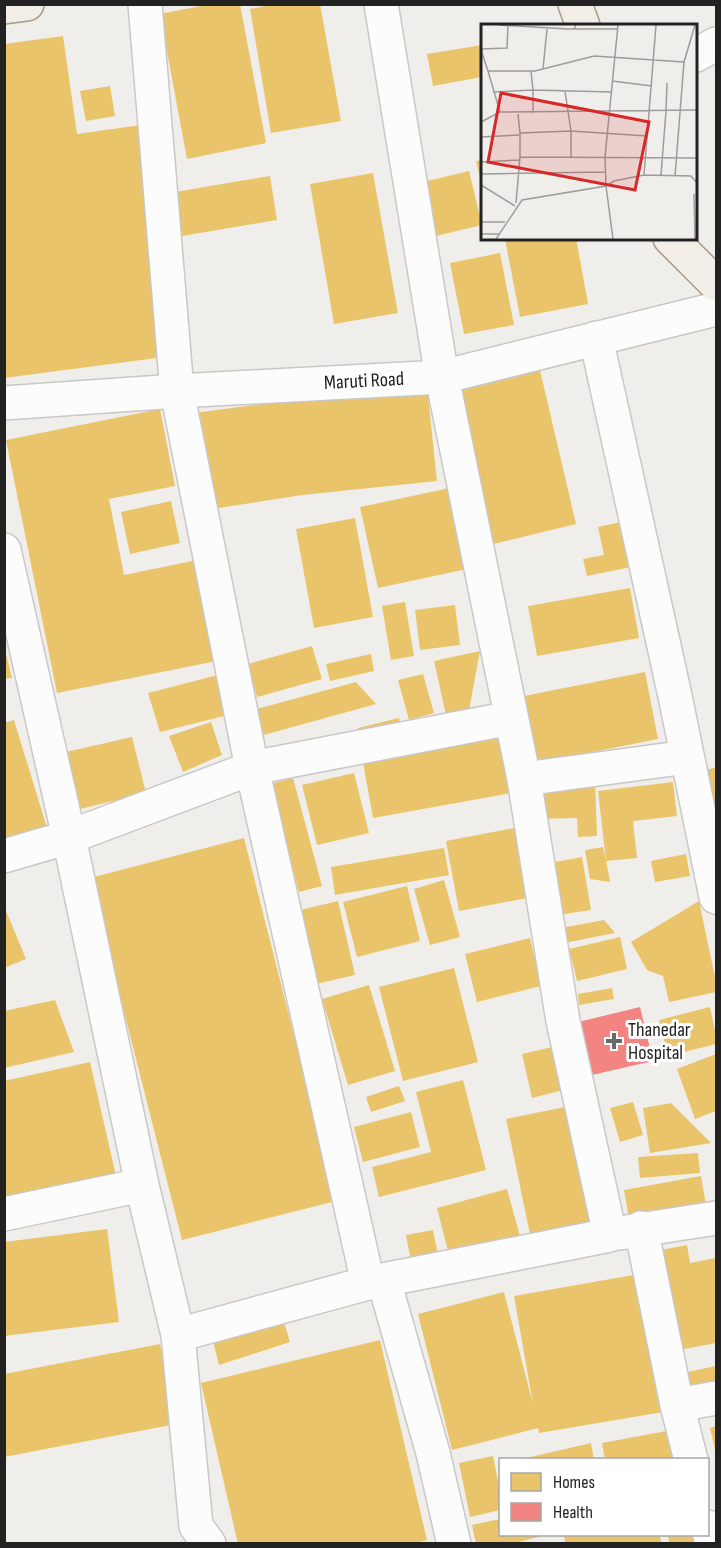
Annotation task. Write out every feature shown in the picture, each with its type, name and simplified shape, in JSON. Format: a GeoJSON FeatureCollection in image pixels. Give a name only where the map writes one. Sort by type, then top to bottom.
{"type":"FeatureCollection","features":[{"type":"Feature","properties":{"kind":"main road"},"geometry":{"type":"LineString","coordinates":[[4,7],[27,4]]}},
{"type":"Feature","properties":{"kind":"main road"},"geometry":{"type":"LineString","coordinates":[[574,4],[582,24]]}},
{"type":"Feature","properties":{"kind":"main road"},"geometry":{"type":"LineString","coordinates":[[672,240],[717,284]]}},
{"type":"Feature","properties":{"kind":"street"},"geometry":{"type":"LineString","coordinates":[[145,4],[177,391],[252,768],[376,1282],[433,1453],[454,1544]]}},
{"type":"Feature","properties":{"kind":"street"},"geometry":{"type":"LineString","coordinates":[[381,4],[442,377],[524,779],[563,1021],[610,1235]]}},
{"type":"Feature","properties":{"kind":"street"},"geometry":{"type":"LineString","coordinates":[[697,54],[717,44]]}},
{"type":"Feature","properties":{"kind":"street","name":"Maruti Road"},"geometry":{"type":"LineString","coordinates":[[4,403],[442,377],[717,309]]}},
{"type":"Feature","properties":{"kind":"street"},"geometry":{"type":"LineString","coordinates":[[596,338],[717,897]]}},
{"type":"Feature","properties":{"kind":"street"},"geometry":{"type":"LineString","coordinates":[[4,550],[69,837],[142,1185],[178,1335],[195,1538]]}},
{"type":"Feature","properties":{"kind":"street"},"geometry":{"type":"LineString","coordinates":[[4,856],[69,837],[252,768],[511,718]]}},
{"type":"Feature","properties":{"kind":"street"},"geometry":{"type":"LineString","coordinates":[[524,779],[687,757]]}},
{"type":"Feature","properties":{"kind":"street"},"geometry":{"type":"LineString","coordinates":[[4,1214],[142,1185]]}},
{"type":"Feature","properties":{"kind":"street"},"geometry":{"type":"LineString","coordinates":[[178,1335],[376,1282],[641,1228],[717,1218]]}},
{"type":"Feature","properties":{"kind":"street"},"geometry":{"type":"LineString","coordinates":[[641,1228],[677,1405],[690,1458]]}},
{"type":"Feature","properties":{"kind":"street"},"geometry":{"type":"LineString","coordinates":[[677,1405],[717,1398]]}},
{"type":"Feature","properties":{"kind":"building: Homes"},"geometry":{"type":"Polygon","coordinates":[[[211,4],[240,4],[266,143],[187,159],[160,14],[211,4]]]}},
{"type":"Feature","properties":{"kind":"building: Homes"},"geometry":{"type":"Polygon","coordinates":[[[276,4],[320,4],[341,121],[271,133],[250,9],[276,4]]]}},
{"type":"Feature","properties":{"kind":"building: Homes"},"geometry":{"type":"Polygon","coordinates":[[[63,36],[77,134],[141,125],[172,356],[4,378],[4,44],[63,36]]]}},
{"type":"Feature","properties":{"kind":"building: Homes"},"geometry":{"type":"Polygon","coordinates":[[[481,45],[481,77],[433,86],[427,54],[481,45]]]}},
{"type":"Feature","properties":{"kind":"building: Homes"},"geometry":{"type":"Polygon","coordinates":[[[110,86],[115,116],[86,121],[80,91],[110,86]]]}},
{"type":"Feature","properties":{"kind":"building: Homes"},"geometry":{"type":"Polygon","coordinates":[[[481,160],[481,183],[476,161],[481,160]]]}},
{"type":"Feature","properties":{"kind":"building: Homes"},"geometry":{"type":"Polygon","coordinates":[[[469,171],[481,225],[436,236],[423,182],[469,171]]]}},
{"type":"Feature","properties":{"kind":"building: Homes"},"geometry":{"type":"Polygon","coordinates":[[[373,173],[398,313],[334,324],[310,184],[373,173]]]}},
{"type":"Feature","properties":{"kind":"building: Homes"},"geometry":{"type":"Polygon","coordinates":[[[270,176],[277,220],[182,236],[175,192],[270,176]]]}},
{"type":"Feature","properties":{"kind":"building: Homes"},"geometry":{"type":"Polygon","coordinates":[[[505,240],[576,240],[588,304],[520,317],[505,240]]]}},
{"type":"Feature","properties":{"kind":"building: Homes"},"geometry":{"type":"Polygon","coordinates":[[[500,253],[514,325],[464,334],[450,263],[500,253]]]}},
{"type":"Feature","properties":{"kind":"building: Homes"},"geometry":{"type":"Polygon","coordinates":[[[539,366],[576,524],[493,544],[455,385],[539,366]]]}},
{"type":"Feature","properties":{"kind":"building: Homes"},"geometry":{"type":"Polygon","coordinates":[[[427,386],[437,481],[302,495],[212,509],[194,413],[427,386]]]}},
{"type":"Feature","properties":{"kind":"building: Homes"},"geometry":{"type":"Polygon","coordinates":[[[160,409],[175,486],[109,499],[124,575],[202,559],[222,660],[57,693],[6,440],[160,409]]]}},
{"type":"Feature","properties":{"kind":"building: Homes"},"geometry":{"type":"Polygon","coordinates":[[[450,488],[467,569],[378,588],[360,507],[450,488]]]}},
{"type":"Feature","properties":{"kind":"building: Homes"},"geometry":{"type":"Polygon","coordinates":[[[171,501],[180,543],[130,554],[121,512],[171,501]]]}},
{"type":"Feature","properties":{"kind":"building: Homes"},"geometry":{"type":"Polygon","coordinates":[[[355,518],[373,617],[314,628],[296,529],[355,518]]]}},
{"type":"Feature","properties":{"kind":"building: Homes"},"geometry":{"type":"Polygon","coordinates":[[[621,522],[631,567],[587,576],[583,559],[604,555],[598,527],[621,522]]]}},
{"type":"Feature","properties":{"kind":"building: Homes"},"geometry":{"type":"Polygon","coordinates":[[[630,588],[639,638],[537,656],[528,606],[630,588]]]}},
{"type":"Feature","properties":{"kind":"building: Homes"},"geometry":{"type":"Polygon","coordinates":[[[405,602],[414,656],[391,660],[382,606],[405,602]]]}},
{"type":"Feature","properties":{"kind":"building: Homes"},"geometry":{"type":"Polygon","coordinates":[[[455,605],[460,645],[420,650],[415,610],[455,605]]]}},
{"type":"Feature","properties":{"kind":"building: Homes"},"geometry":{"type":"Polygon","coordinates":[[[4,645],[12,678],[4,679],[4,645]]]}},
{"type":"Feature","properties":{"kind":"building: Homes"},"geometry":{"type":"Polygon","coordinates":[[[312,646],[322,679],[257,697],[248,664],[312,646]]]}},
{"type":"Feature","properties":{"kind":"building: Homes"},"geometry":{"type":"Polygon","coordinates":[[[480,651],[469,710],[446,715],[434,661],[480,651]]]}},
{"type":"Feature","properties":{"kind":"building: Homes"},"geometry":{"type":"Polygon","coordinates":[[[371,654],[374,671],[330,681],[326,664],[371,654]]]}},
{"type":"Feature","properties":{"kind":"building: Homes"},"geometry":{"type":"Polygon","coordinates":[[[645,672],[658,739],[537,763],[524,696],[645,672]]]}},
{"type":"Feature","properties":{"kind":"building: Homes"},"geometry":{"type":"Polygon","coordinates":[[[423,674],[434,713],[409,720],[398,680],[423,674]]]}},
{"type":"Feature","properties":{"kind":"building: Homes"},"geometry":{"type":"Polygon","coordinates":[[[218,675],[228,715],[160,732],[148,693],[218,675]]]}},
{"type":"Feature","properties":{"kind":"building: Homes"},"geometry":{"type":"Polygon","coordinates":[[[356,682],[376,704],[260,736],[253,710],[356,682]]]}},
{"type":"Feature","properties":{"kind":"building: Homes"},"geometry":{"type":"Polygon","coordinates":[[[399,718],[401,730],[361,739],[358,728],[399,718]]]}},
{"type":"Feature","properties":{"kind":"building: Homes"},"geometry":{"type":"Polygon","coordinates":[[[14,720],[47,828],[4,841],[4,723],[14,720]]]}},
{"type":"Feature","properties":{"kind":"building: Homes"},"geometry":{"type":"Polygon","coordinates":[[[211,722],[222,755],[183,772],[169,736],[211,722]]]}},
{"type":"Feature","properties":{"kind":"building: Homes"},"geometry":{"type":"Polygon","coordinates":[[[501,732],[512,793],[373,818],[362,757],[501,732]]]}},
{"type":"Feature","properties":{"kind":"building: Homes"},"geometry":{"type":"Polygon","coordinates":[[[132,737],[146,793],[80,809],[66,752],[132,737]]]}},
{"type":"Feature","properties":{"kind":"building: Homes"},"geometry":{"type":"Polygon","coordinates":[[[716,767],[716,807],[704,771],[716,767]]]}},
{"type":"Feature","properties":{"kind":"building: Homes"},"geometry":{"type":"Polygon","coordinates":[[[354,773],[369,833],[317,845],[302,785],[354,773]]]}},
{"type":"Feature","properties":{"kind":"building: Homes"},"geometry":{"type":"Polygon","coordinates":[[[293,778],[322,886],[299,892],[270,784],[293,778]]]}},
{"type":"Feature","properties":{"kind":"building: Homes"},"geometry":{"type":"Polygon","coordinates":[[[595,779],[597,836],[578,837],[577,818],[536,819],[535,781],[595,779]]]}},
{"type":"Feature","properties":{"kind":"building: Homes"},"geometry":{"type":"Polygon","coordinates":[[[673,782],[677,816],[633,821],[637,858],[606,861],[598,791],[673,782]]]}},
{"type":"Feature","properties":{"kind":"building: Homes"},"geometry":{"type":"Polygon","coordinates":[[[514,828],[527,898],[459,911],[446,841],[514,828]]]}},
{"type":"Feature","properties":{"kind":"building: Homes"},"geometry":{"type":"Polygon","coordinates":[[[244,838],[336,1201],[182,1240],[90,878],[244,838]]]}},
{"type":"Feature","properties":{"kind":"building: Homes"},"geometry":{"type":"Polygon","coordinates":[[[603,847],[610,882],[590,879],[585,850],[603,847]]]}},
{"type":"Feature","properties":{"kind":"building: Homes"},"geometry":{"type":"Polygon","coordinates":[[[444,848],[449,875],[335,895],[331,867],[444,848]]]}},
{"type":"Feature","properties":{"kind":"building: Homes"},"geometry":{"type":"Polygon","coordinates":[[[686,854],[690,876],[655,882],[651,861],[686,854]]]}},
{"type":"Feature","properties":{"kind":"building: Homes"},"geometry":{"type":"Polygon","coordinates":[[[582,857],[591,910],[558,915],[550,863],[582,857]]]}},
{"type":"Feature","properties":{"kind":"building: Homes"},"geometry":{"type":"Polygon","coordinates":[[[444,880],[460,937],[430,945],[414,889],[444,880]]]}},
{"type":"Feature","properties":{"kind":"building: Homes"},"geometry":{"type":"Polygon","coordinates":[[[407,886],[420,941],[357,957],[343,902],[407,886]]]}},
{"type":"Feature","properties":{"kind":"building: Homes"},"geometry":{"type":"Polygon","coordinates":[[[338,901],[355,975],[312,985],[296,911],[338,901]]]}},
{"type":"Feature","properties":{"kind":"building: Homes"},"geometry":{"type":"Polygon","coordinates":[[[699,901],[716,982],[716,992],[669,1002],[663,976],[647,970],[631,942],[699,901]]]}},
{"type":"Feature","properties":{"kind":"building: Homes"},"geometry":{"type":"Polygon","coordinates":[[[4,906],[26,959],[4,968],[4,906]]]}},
{"type":"Feature","properties":{"kind":"building: Homes"},"geometry":{"type":"Polygon","coordinates":[[[604,920],[615,933],[564,943],[561,928],[604,920]]]}},
{"type":"Feature","properties":{"kind":"building: Homes"},"geometry":{"type":"Polygon","coordinates":[[[620,937],[627,969],[577,981],[569,949],[620,937]]]}},
{"type":"Feature","properties":{"kind":"building: Homes"},"geometry":{"type":"Polygon","coordinates":[[[530,938],[541,986],[477,1002],[465,954],[530,938]]]}},
{"type":"Feature","properties":{"kind":"building: Homes"},"geometry":{"type":"Polygon","coordinates":[[[454,968],[478,1062],[403,1081],[379,987],[454,968]]]}},
{"type":"Feature","properties":{"kind":"building: Homes"},"geometry":{"type":"Polygon","coordinates":[[[369,985],[395,1071],[348,1085],[322,999],[369,985]]]}},
{"type":"Feature","properties":{"kind":"building: Homes"},"geometry":{"type":"Polygon","coordinates":[[[612,988],[614,999],[579,1005],[578,994],[612,988]]]}},
{"type":"Feature","properties":{"kind":"building: Homes"},"geometry":{"type":"Polygon","coordinates":[[[55,1000],[74,1052],[4,1068],[4,1011],[55,1000]]]}},
{"type":"Feature","properties":{"kind":"building: Homes"},"geometry":{"type":"Polygon","coordinates":[[[710,1007],[716,1044],[668,1056],[659,1020],[710,1007]]]}},
{"type":"Feature","properties":{"kind":"building: Homes"},"geometry":{"type":"Polygon","coordinates":[[[561,1045],[571,1088],[532,1098],[522,1054],[561,1045]]]}},
{"type":"Feature","properties":{"kind":"building: Homes"},"geometry":{"type":"Polygon","coordinates":[[[716,1054],[716,1111],[695,1119],[677,1069],[716,1054]]]}},
{"type":"Feature","properties":{"kind":"building: Homes"},"geometry":{"type":"Polygon","coordinates":[[[90,1062],[116,1176],[4,1201],[4,1081],[90,1062]]]}},
{"type":"Feature","properties":{"kind":"building: Homes"},"geometry":{"type":"Polygon","coordinates":[[[463,1080],[486,1170],[379,1197],[372,1167],[431,1152],[416,1092],[463,1080]]]}},
{"type":"Feature","properties":{"kind":"building: Homes"},"geometry":{"type":"Polygon","coordinates":[[[399,1086],[405,1101],[371,1112],[366,1097],[399,1086]]]}},
{"type":"Feature","properties":{"kind":"building: Homes"},"geometry":{"type":"Polygon","coordinates":[[[633,1102],[643,1135],[620,1142],[610,1108],[633,1102]]]}},
{"type":"Feature","properties":{"kind":"building: Homes"},"geometry":{"type":"Polygon","coordinates":[[[671,1103],[711,1143],[650,1153],[643,1108],[671,1103]]]}},
{"type":"Feature","properties":{"kind":"building: Homes"},"geometry":{"type":"Polygon","coordinates":[[[570,1106],[595,1225],[531,1239],[506,1119],[570,1106]]]}},
{"type":"Feature","properties":{"kind":"building: Homes"},"geometry":{"type":"Polygon","coordinates":[[[411,1112],[420,1147],[363,1162],[354,1127],[411,1112]]]}},
{"type":"Feature","properties":{"kind":"building: Homes"},"geometry":{"type":"Polygon","coordinates":[[[698,1153],[700,1173],[640,1178],[638,1157],[698,1153]]]}},
{"type":"Feature","properties":{"kind":"building: Homes"},"geometry":{"type":"Polygon","coordinates":[[[701,1176],[707,1211],[630,1224],[624,1190],[701,1176]]]}},
{"type":"Feature","properties":{"kind":"building: Homes"},"geometry":{"type":"Polygon","coordinates":[[[507,1189],[521,1240],[450,1259],[437,1208],[507,1189]]]}},
{"type":"Feature","properties":{"kind":"building: Homes"},"geometry":{"type":"Polygon","coordinates":[[[107,1229],[119,1322],[4,1336],[4,1242],[107,1229]]]}},
{"type":"Feature","properties":{"kind":"building: Homes"},"geometry":{"type":"Polygon","coordinates":[[[433,1230],[439,1260],[412,1266],[406,1235],[433,1230]]]}},
{"type":"Feature","properties":{"kind":"building: Homes"},"geometry":{"type":"Polygon","coordinates":[[[687,1245],[690,1263],[716,1258],[716,1343],[669,1352],[651,1252],[687,1245]]]}},
{"type":"Feature","properties":{"kind":"building: Homes"},"geometry":{"type":"Polygon","coordinates":[[[639,1274],[663,1412],[539,1433],[538,1428],[452,1450],[418,1314],[504,1292],[533,1404],[514,1296],[639,1274]]]}},
{"type":"Feature","properties":{"kind":"building: Homes"},"geometry":{"type":"Polygon","coordinates":[[[284,1322],[290,1342],[219,1365],[212,1337],[284,1322]]]}},
{"type":"Feature","properties":{"kind":"building: Homes"},"geometry":{"type":"Polygon","coordinates":[[[380,1340],[427,1540],[413,1544],[238,1544],[201,1383],[380,1340]]]}},
{"type":"Feature","properties":{"kind":"building: Homes"},"geometry":{"type":"Polygon","coordinates":[[[160,1344],[176,1424],[4,1457],[4,1374],[160,1344]]]}},
{"type":"Feature","properties":{"kind":"building: Homes"},"geometry":{"type":"Polygon","coordinates":[[[716,1366],[716,1390],[687,1396],[682,1373],[716,1366]]]}},
{"type":"Feature","properties":{"kind":"building: Homes"},"geometry":{"type":"Polygon","coordinates":[[[716,1426],[716,1454],[710,1428],[716,1426]]]}},
{"type":"Feature","properties":{"kind":"building: Homes"},"geometry":{"type":"Polygon","coordinates":[[[672,1430],[678,1458],[605,1458],[602,1443],[672,1430]]]}},
{"type":"Feature","properties":{"kind":"building: Homes"},"geometry":{"type":"Polygon","coordinates":[[[591,1443],[594,1458],[526,1458],[591,1443]]]}},
{"type":"Feature","properties":{"kind":"building: Homes"},"geometry":{"type":"Polygon","coordinates":[[[493,1456],[499,1486],[499,1510],[470,1517],[459,1463],[493,1456]]]}},
{"type":"Feature","properties":{"kind":"building: Homes"},"geometry":{"type":"Polygon","coordinates":[[[499,1519],[499,1536],[542,1536],[511,1544],[476,1544],[472,1525],[499,1519]]]}},
{"type":"Feature","properties":{"kind":"building: Homes"},"geometry":{"type":"Polygon","coordinates":[[[564,1536],[660,1536],[662,1544],[566,1544],[564,1536]]]}},
{"type":"Feature","properties":{"kind":"building: Homes"},"geometry":{"type":"Polygon","coordinates":[[[668,1536],[700,1536],[702,1544],[670,1544],[668,1536]]]}},
{"type":"Feature","properties":{"kind":"building: Health"},"geometry":{"type":"Polygon","coordinates":[[[640,1007],[653,1061],[583,1077],[570,1024],[640,1007]]]}},
{"type":"Feature","properties":{"kind":"place","name":"Thanedar Hospital"},"geometry":{"type":"Point","coordinates":[614,1041]}}]}
